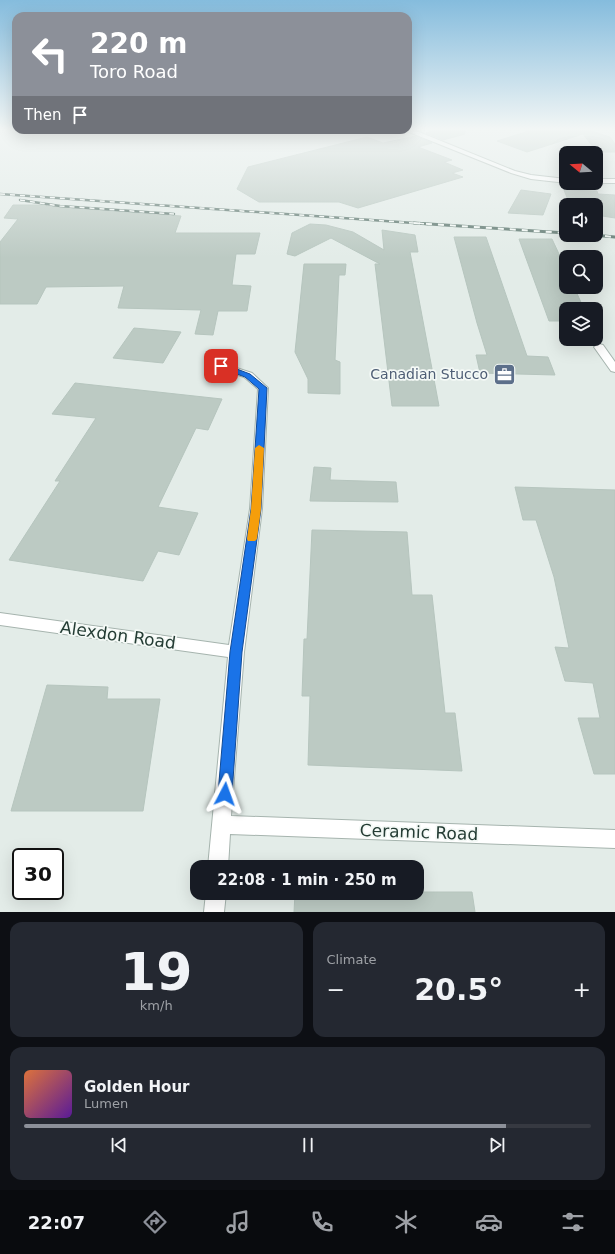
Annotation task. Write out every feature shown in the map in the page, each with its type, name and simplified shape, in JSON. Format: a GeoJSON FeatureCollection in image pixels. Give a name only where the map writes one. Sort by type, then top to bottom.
{"type":"FeatureCollection","features":[{"type":"Feature","properties":{"kind":"street"},"geometry":{"type":"LineString","coordinates":[[515,173],[542,179],[559,180]]}},
{"type":"Feature","properties":{"kind":"street"},"geometry":{"type":"LineString","coordinates":[[603,181],[615,182]]}},
{"type":"Feature","properties":{"kind":"street"},"geometry":{"type":"LineString","coordinates":[[599,347],[615,369]]}},
{"type":"Feature","properties":{"kind":"street"},"geometry":{"type":"LineString","coordinates":[[219,860],[236,652],[256,509],[263,388],[248,375],[221,366]]}},
{"type":"Feature","properties":{"kind":"street","name":"Alexdon Road"},"geometry":{"type":"LineString","coordinates":[[0,619],[236,652]]}},
{"type":"Feature","properties":{"kind":"street","name":"Ceramic Road"},"geometry":{"type":"LineString","coordinates":[[222,825],[615,839]]}},
{"type":"Feature","properties":{"kind":"street"},"geometry":{"type":"LineString","coordinates":[[214,912],[215,900]]}},
{"type":"Feature","properties":{"kind":"building"},"geometry":{"type":"Polygon","coordinates":[[[245,173],[454,173],[452,173],[463,177],[358,208],[339,202],[259,202],[237,189],[245,173]]]}},
{"type":"Feature","properties":{"kind":"building"},"geometry":{"type":"Polygon","coordinates":[[[521,190],[551,194],[543,215],[508,213],[521,190]]]}},
{"type":"Feature","properties":{"kind":"building"},"geometry":{"type":"Polygon","coordinates":[[[564,190],[597,191],[598,194],[615,195],[615,218],[603,216],[603,198],[567,198],[564,190]]]}},
{"type":"Feature","properties":{"kind":"building"},"geometry":{"type":"Polygon","coordinates":[[[13,205],[47,205],[46,206],[181,216],[175,233],[260,233],[255,254],[236,254],[232,285],[251,286],[247,311],[218,311],[213,335],[195,334],[201,310],[118,308],[124,286],[46,287],[37,304],[0,304],[0,242],[18,219],[4,218],[13,205]]]}},
{"type":"Feature","properties":{"kind":"building"},"geometry":{"type":"Polygon","coordinates":[[[310,224],[326,225],[353,232],[384,250],[382,230],[415,235],[418,252],[410,252],[439,406],[392,406],[375,264],[380,264],[331,238],[295,256],[287,254],[292,233],[310,224]]]}},
{"type":"Feature","properties":{"kind":"building"},"geometry":{"type":"Polygon","coordinates":[[[454,237],[486,237],[527,356],[548,357],[555,375],[480,373],[476,355],[487,355],[454,237]]]}},
{"type":"Feature","properties":{"kind":"building"},"geometry":{"type":"Polygon","coordinates":[[[519,239],[552,239],[559,254],[559,294],[577,294],[581,302],[559,302],[559,321],[549,321],[519,239]]]}},
{"type":"Feature","properties":{"kind":"building"},"geometry":{"type":"Polygon","coordinates":[[[304,264],[346,264],[345,275],[339,275],[335,360],[340,362],[340,394],[308,393],[308,379],[295,352],[304,264]]]}},
{"type":"Feature","properties":{"kind":"building"},"geometry":{"type":"Polygon","coordinates":[[[134,328],[181,332],[163,363],[113,358],[134,328]]]}},
{"type":"Feature","properties":{"kind":"building"},"geometry":{"type":"Polygon","coordinates":[[[75,383],[222,399],[208,430],[196,428],[158,507],[198,513],[179,555],[158,551],[143,581],[9,560],[60,481],[55,481],[96,418],[52,414],[75,383]]]}},
{"type":"Feature","properties":{"kind":"building"},"geometry":{"type":"Polygon","coordinates":[[[314,467],[331,468],[330,480],[396,482],[398,502],[310,501],[314,467]]]}},
{"type":"Feature","properties":{"kind":"building"},"geometry":{"type":"Polygon","coordinates":[[[515,487],[615,490],[615,774],[594,774],[578,718],[600,718],[593,683],[565,681],[555,647],[569,648],[554,577],[536,520],[523,520],[515,487]]]}},
{"type":"Feature","properties":{"kind":"building"},"geometry":{"type":"Polygon","coordinates":[[[312,530],[407,532],[412,595],[432,595],[445,713],[455,713],[462,771],[308,765],[310,696],[302,696],[304,639],[307,639],[312,530]]]}},
{"type":"Feature","properties":{"kind":"building"},"geometry":{"type":"Polygon","coordinates":[[[47,685],[108,687],[107,699],[160,699],[143,811],[11,811],[47,685]]]}},
{"type":"Feature","properties":{"kind":"building"},"geometry":{"type":"Polygon","coordinates":[[[424,892],[472,892],[475,912],[294,912],[295,900],[424,900],[424,892]]]}},
{"type":"Feature","properties":{"kind":"railway"},"geometry":{"type":"LineString","coordinates":[[0,194],[428,224]]}},
{"type":"Feature","properties":{"kind":"railway"},"geometry":{"type":"LineString","coordinates":[[20,200],[60,206],[174,214]]}},
{"type":"Feature","properties":{"kind":"railway"},"geometry":{"type":"LineString","coordinates":[[414,223],[559,233]]}},
{"type":"Feature","properties":{"kind":"railway"},"geometry":{"type":"LineString","coordinates":[[603,236],[615,237]]}},
{"type":"Feature","properties":{"kind":"slow traffic"},"geometry":{"type":"LineString","coordinates":[[252,539],[256,509],[259,448]]}},
{"type":"Feature","properties":{"kind":"place","name":"Canadian Stucco"},"geometry":{"type":"Point","coordinates":[504,374]}},
{"type":"Feature","properties":{"kind":"route"},"geometry":{"type":"LineString","coordinates":[[221,366],[248,375],[263,388],[256,509],[236,652],[225,794]]}}]}
